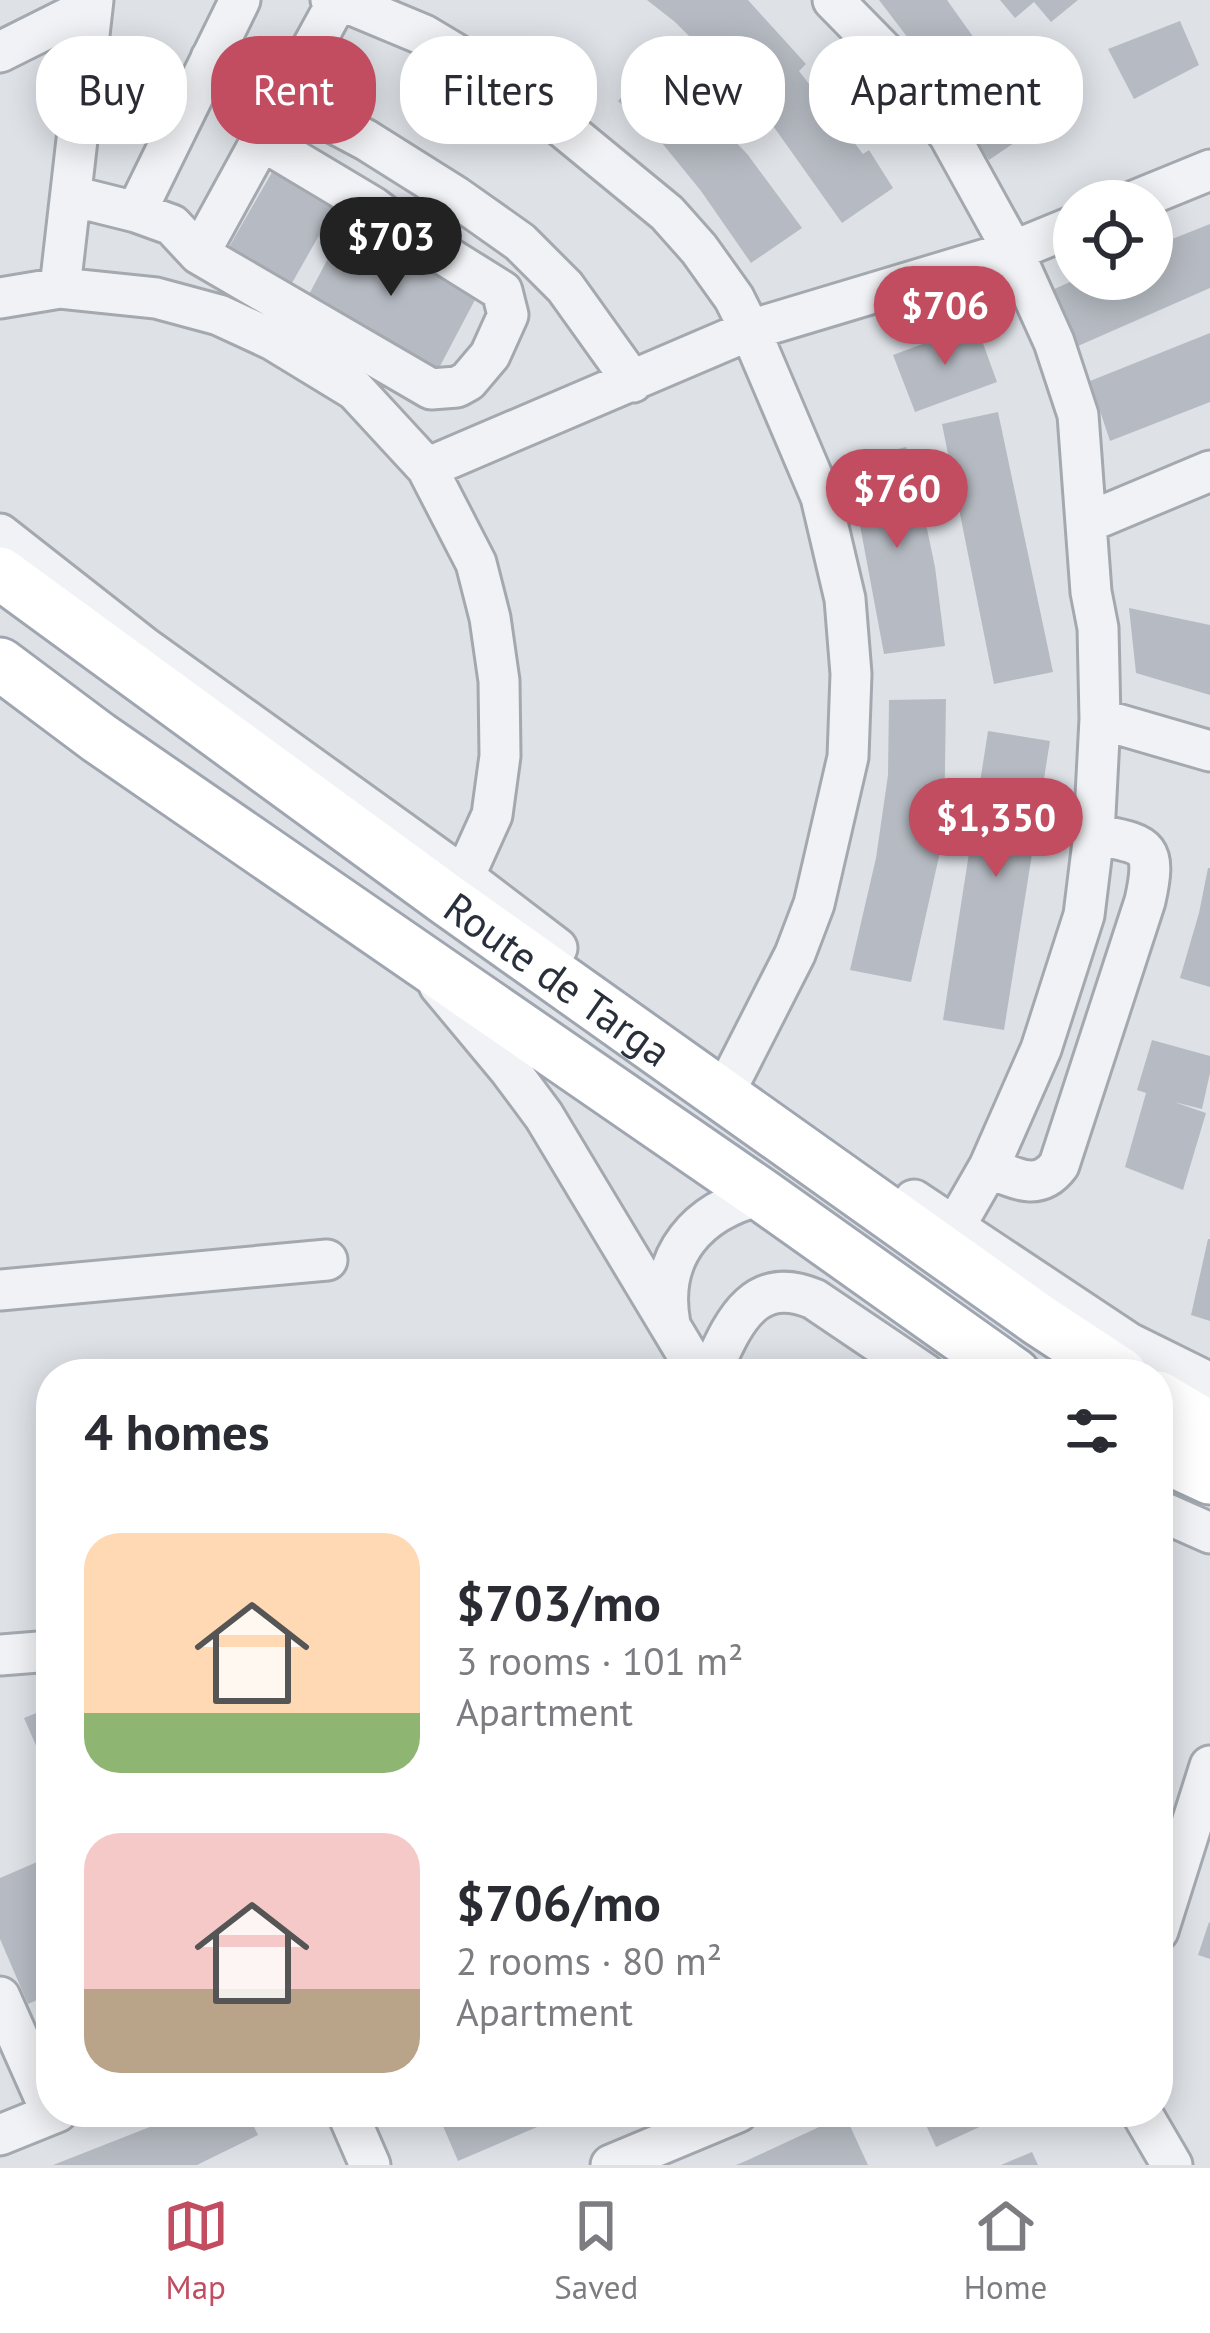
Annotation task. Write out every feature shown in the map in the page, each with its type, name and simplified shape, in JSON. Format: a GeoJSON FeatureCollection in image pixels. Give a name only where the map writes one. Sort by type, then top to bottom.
{"type":"FeatureCollection","features":[{"type":"Feature","properties":{"kind":"main road","name":"Route de Targa"},"geometry":{"type":"LineString","coordinates":[[0,573],[494,933],[1098,1359]]}},
{"type":"Feature","properties":{"kind":"main road","name":"Route de Targa"},"geometry":{"type":"LineString","coordinates":[[0,664],[99,738],[993,1359]]}},
{"type":"Feature","properties":{"kind":"main road"},"geometry":{"type":"LineString","coordinates":[[1173,1406],[1210,1428]]}},
{"type":"Feature","properties":{"kind":"main road"},"geometry":{"type":"LineString","coordinates":[[1173,1461],[1210,1478]]}},
{"type":"Feature","properties":{"kind":"street"},"geometry":{"type":"LineString","coordinates":[[222,36],[240,0]]}},
{"type":"Feature","properties":{"kind":"street"},"geometry":{"type":"LineString","coordinates":[[833,0],[888,56],[949,134],[1054,342],[1078,415],[1091,592],[1098,628],[1100,719],[1084,915],[1041,1049],[989,1167],[954,1228]]}},
{"type":"Feature","properties":{"kind":"street"},"geometry":{"type":"LineString","coordinates":[[316,36],[334,1],[424,35],[521,93],[667,213],[734,298],[821,497],[844,599],[851,674],[848,757],[814,904],[795,955],[733,1076]]}},
{"type":"Feature","properties":{"kind":"street"},"geometry":{"type":"LineString","coordinates":[[0,52],[92,3]]}},
{"type":"Feature","properties":{"kind":"street"},"geometry":{"type":"LineString","coordinates":[[60,288],[92,3]]}},
{"type":"Feature","properties":{"kind":"street"},"geometry":{"type":"LineString","coordinates":[[136,212],[211,58]]}},
{"type":"Feature","properties":{"kind":"street"},"geometry":{"type":"LineString","coordinates":[[199,254],[259,144]]}},
{"type":"Feature","properties":{"kind":"street"},"geometry":{"type":"LineString","coordinates":[[71,196],[172,225],[199,254],[431,389],[468,382],[490,355],[508,315],[502,291],[268,144]]}},
{"type":"Feature","properties":{"kind":"street"},"geometry":{"type":"LineString","coordinates":[[372,144],[520,242],[565,287],[633,382]]}},
{"type":"Feature","properties":{"kind":"street"},"geometry":{"type":"LineString","coordinates":[[1173,185],[1210,170]]}},
{"type":"Feature","properties":{"kind":"street"},"geometry":{"type":"LineString","coordinates":[[427,469],[750,330],[1053,234]]}},
{"type":"Feature","properties":{"kind":"street"},"geometry":{"type":"LineString","coordinates":[[0,298],[60,288],[156,298],[219,315],[273,340],[355,391],[427,469],[476,563],[499,681],[500,756],[492,815],[464,877]]}},
{"type":"Feature","properties":{"kind":"street"},"geometry":{"type":"LineString","coordinates":[[1087,523],[1210,471]]}},
{"type":"Feature","properties":{"kind":"street"},"geometry":{"type":"LineString","coordinates":[[0,534],[144,647],[733,1076],[954,1228],[1129,1343],[1161,1359]]}},
{"type":"Feature","properties":{"kind":"street"},"geometry":{"type":"LineString","coordinates":[[1100,719],[1210,751]]}},
{"type":"Feature","properties":{"kind":"street"},"geometry":{"type":"LineString","coordinates":[[989,1167],[1032,1182],[1050,1177],[1059,1165],[1145,901],[1152,870],[1148,854],[1138,843],[1094,834]]}},
{"type":"Feature","properties":{"kind":"street"},"geometry":{"type":"LineString","coordinates":[[417,957],[544,1116],[690,1359]]}},
{"type":"Feature","properties":{"kind":"street"},"geometry":{"type":"LineString","coordinates":[[671,1329],[665,1298],[680,1250],[714,1213],[762,1195]]}},
{"type":"Feature","properties":{"kind":"street"},"geometry":{"type":"LineString","coordinates":[[0,1290],[327,1260]]}},
{"type":"Feature","properties":{"kind":"street"},"geometry":{"type":"LineString","coordinates":[[717,1359],[744,1311],[755,1301],[784,1291],[814,1299],[903,1359]]}},
{"type":"Feature","properties":{"kind":"street"},"geometry":{"type":"LineString","coordinates":[[1173,1365],[1210,1383]]}},
{"type":"Feature","properties":{"kind":"street"},"geometry":{"type":"LineString","coordinates":[[1173,1517],[1210,1533]]}},
{"type":"Feature","properties":{"kind":"street"},"geometry":{"type":"LineString","coordinates":[[0,1655],[36,1652]]}},
{"type":"Feature","properties":{"kind":"street"},"geometry":{"type":"LineString","coordinates":[[1173,1891],[1203,1813],[1210,1766]]}},
{"type":"Feature","properties":{"kind":"street"},"geometry":{"type":"LineString","coordinates":[[0,1997],[36,2074]]}},
{"type":"Feature","properties":{"kind":"street"},"geometry":{"type":"LineString","coordinates":[[0,2135],[36,2120]]}},
{"type":"Feature","properties":{"kind":"street"},"geometry":{"type":"LineString","coordinates":[[354,2127],[370,2165]]}},
{"type":"Feature","properties":{"kind":"street"},"geometry":{"type":"LineString","coordinates":[[610,2165],[702,2127]]}},
{"type":"Feature","properties":{"kind":"street"},"geometry":{"type":"LineString","coordinates":[[1150,2127],[1172,2165]]}},
{"type":"Feature","properties":{"kind":"building"},"geometry":{"type":"Polygon","coordinates":[[[647,0],[748,0],[781,36],[689,36],[647,0]]]}},
{"type":"Feature","properties":{"kind":"building"},"geometry":{"type":"Polygon","coordinates":[[[879,0],[947,0],[973,36],[906,36],[879,0]]]}},
{"type":"Feature","properties":{"kind":"building"},"geometry":{"type":"Polygon","coordinates":[[[1000,0],[1078,0],[1051,22],[1034,2],[1015,18],[1000,0]]]}},
{"type":"Feature","properties":{"kind":"building"},"geometry":{"type":"Polygon","coordinates":[[[1180,21],[1199,65],[1134,99],[1108,49],[1180,21]]]}},
{"type":"Feature","properties":{"kind":"building"},"geometry":{"type":"Polygon","coordinates":[[[785,41],[806,64],[799,71],[809,84],[809,144],[855,144],[863,154],[869,150],[893,188],[842,223],[785,143],[785,41]]]}},
{"type":"Feature","properties":{"kind":"building"},"geometry":{"type":"Polygon","coordinates":[[[663,144],[738,144],[802,228],[751,263],[663,144]]]}},
{"type":"Feature","properties":{"kind":"building"},"geometry":{"type":"Polygon","coordinates":[[[978,144],[1012,144],[989,160],[978,144]]]}},
{"type":"Feature","properties":{"kind":"building"},"geometry":{"type":"Polygon","coordinates":[[[275,167],[338,202],[292,283],[229,247],[275,167]]]}},
{"type":"Feature","properties":{"kind":"building"},"geometry":{"type":"Polygon","coordinates":[[[1210,224],[1210,288],[1078,346],[1057,300],[1173,300],[1173,239],[1210,224]]]}},
{"type":"Feature","properties":{"kind":"building"},"geometry":{"type":"Polygon","coordinates":[[[344,228],[477,296],[438,370],[305,302],[344,228]]]}},
{"type":"Feature","properties":{"kind":"building"},"geometry":{"type":"Polygon","coordinates":[[[976,324],[997,382],[915,412],[893,355],[976,324]]]}},
{"type":"Feature","properties":{"kind":"building"},"geometry":{"type":"Polygon","coordinates":[[[1210,333],[1210,402],[1110,441],[1090,381],[1210,333]]]}},
{"type":"Feature","properties":{"kind":"building"},"geometry":{"type":"Polygon","coordinates":[[[998,412],[1053,672],[994,684],[942,424],[998,412]]]}},
{"type":"Feature","properties":{"kind":"building"},"geometry":{"type":"Polygon","coordinates":[[[906,447],[935,567],[945,646],[884,654],[859,520],[843,463],[906,447]]]}},
{"type":"Feature","properties":{"kind":"building"},"geometry":{"type":"Polygon","coordinates":[[[1129,608],[1210,625],[1210,695],[1136,673],[1129,608]]]}},
{"type":"Feature","properties":{"kind":"building"},"geometry":{"type":"Polygon","coordinates":[[[946,699],[944,834],[911,982],[850,970],[876,858],[888,775],[889,700],[946,699]]]}},
{"type":"Feature","properties":{"kind":"building"},"geometry":{"type":"Polygon","coordinates":[[[988,731],[1050,741],[1004,1030],[943,1020],[988,731]]]}},
{"type":"Feature","properties":{"kind":"building"},"geometry":{"type":"Polygon","coordinates":[[[1210,868],[1210,987],[1180,978],[1210,868]]]}},
{"type":"Feature","properties":{"kind":"building"},"geometry":{"type":"Polygon","coordinates":[[[1152,1040],[1210,1056],[1202,1109],[1174,1102],[1206,1113],[1183,1190],[1125,1167],[1146,1093],[1137,1090],[1152,1040]]]}},
{"type":"Feature","properties":{"kind":"building"},"geometry":{"type":"Polygon","coordinates":[[[1210,1239],[1210,1321],[1191,1315],[1210,1239]]]}},
{"type":"Feature","properties":{"kind":"building"},"geometry":{"type":"Polygon","coordinates":[[[36,1713],[36,1746],[24,1718],[36,1713]]]}},
{"type":"Feature","properties":{"kind":"building"},"geometry":{"type":"Polygon","coordinates":[[[36,1862],[36,2001],[28,2004],[0,1939],[0,1878],[36,1862]]]}},
{"type":"Feature","properties":{"kind":"building"},"geometry":{"type":"Polygon","coordinates":[[[1210,1923],[1210,1959],[1198,1955],[1210,1923]]]}},
{"type":"Feature","properties":{"kind":"building"},"geometry":{"type":"Polygon","coordinates":[[[150,2127],[254,2127],[258,2135],[197,2165],[53,2165],[150,2127]]]}},
{"type":"Feature","properties":{"kind":"building"},"geometry":{"type":"Polygon","coordinates":[[[443,2127],[537,2127],[458,2161],[443,2127]]]}},
{"type":"Feature","properties":{"kind":"building"},"geometry":{"type":"Polygon","coordinates":[[[819,2127],[851,2127],[868,2165],[736,2165],[819,2127]]]}},
{"type":"Feature","properties":{"kind":"building"},"geometry":{"type":"Polygon","coordinates":[[[927,2127],[979,2127],[936,2147],[927,2127]]]}},
{"type":"Feature","properties":{"kind":"building"},"geometry":{"type":"Polygon","coordinates":[[[1032,2152],[1038,2165],[1001,2165],[1032,2152]]]}}]}
